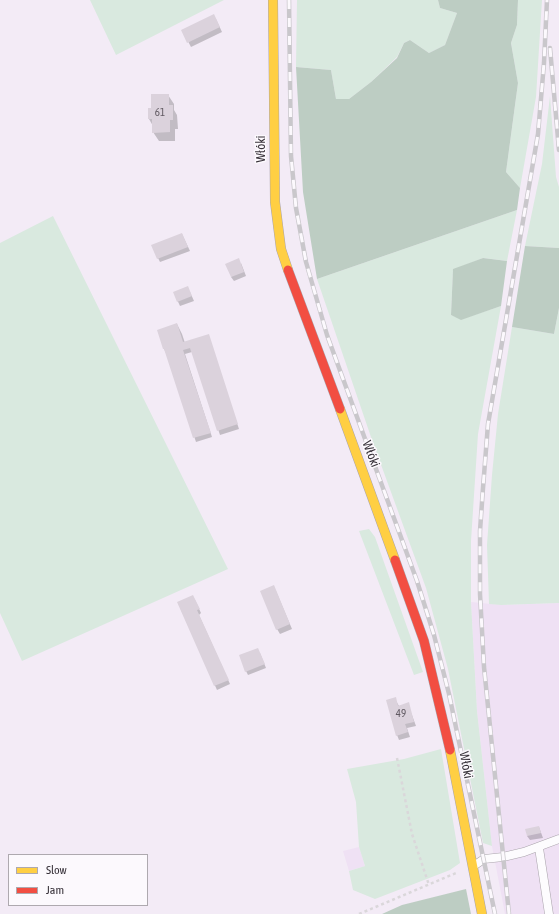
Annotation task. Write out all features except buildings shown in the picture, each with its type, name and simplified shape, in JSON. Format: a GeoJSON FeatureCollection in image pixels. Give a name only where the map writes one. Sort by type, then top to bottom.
{"type":"FeatureCollection","features":[{"type":"Feature","properties":{"kind":"street","name":"Włóki"},"geometry":{"type":"LineString","coordinates":[[273,0],[275,202],[281,250],[379,513],[424,641],[450,752],[482,914]]}},
{"type":"Feature","properties":{"kind":"lane"},"geometry":{"type":"LineString","coordinates":[[472,867],[484,859],[503,857],[539,848],[559,839]]}},
{"type":"Feature","properties":{"kind":"lane"},"geometry":{"type":"LineString","coordinates":[[539,848],[549,914]]}},
{"type":"Feature","properties":{"kind":"path"},"geometry":{"type":"LineString","coordinates":[[397,758],[412,834],[429,885]]}},
{"type":"Feature","properties":{"kind":"path"},"geometry":{"type":"LineString","coordinates":[[359,914],[472,867]]}},
{"type":"Feature","properties":{"kind":"shaded area"},"geometry":{"type":"Polygon","coordinates":[[[90,0],[224,0],[116,55],[90,0]]]}},
{"type":"Feature","properties":{"kind":"shaded area"},"geometry":{"type":"Polygon","coordinates":[[[297,0],[438,0],[440,8],[457,13],[445,45],[429,53],[410,40],[404,43],[397,57],[371,82],[349,99],[336,99],[331,70],[296,67],[297,0]]]}},
{"type":"Feature","properties":{"kind":"shaded area"},"geometry":{"type":"Polygon","coordinates":[[[438,0],[518,0],[517,25],[511,43],[518,83],[506,172],[520,188],[517,210],[317,279],[303,192],[296,67],[331,70],[336,99],[349,99],[371,82],[397,58],[404,43],[410,40],[429,53],[445,45],[457,13],[440,8],[438,0]]]}},
{"type":"Feature","properties":{"kind":"shaded area"},"geometry":{"type":"Polygon","coordinates":[[[518,0],[542,0],[536,97],[520,188],[506,172],[518,83],[511,43],[517,25],[518,0]]]}},
{"type":"Feature","properties":{"kind":"shaded area"},"geometry":{"type":"Polygon","coordinates":[[[550,96],[556,177],[559,187],[559,248],[525,246],[542,164],[550,96]]]}},
{"type":"Feature","properties":{"kind":"shaded area"},"geometry":{"type":"Polygon","coordinates":[[[517,210],[507,261],[483,258],[453,270],[451,315],[462,319],[501,306],[478,434],[471,541],[471,602],[477,711],[492,846],[483,843],[448,669],[426,588],[372,440],[317,279],[517,210]]]}},
{"type":"Feature","properties":{"kind":"shaded area"},"geometry":{"type":"Polygon","coordinates":[[[53,216],[228,569],[22,661],[0,613],[0,243],[53,216]]]}},
{"type":"Feature","properties":{"kind":"shaded area"},"geometry":{"type":"Polygon","coordinates":[[[525,246],[559,248],[559,308],[554,334],[512,327],[525,246]]]}},
{"type":"Feature","properties":{"kind":"shaded area"},"geometry":{"type":"Polygon","coordinates":[[[483,258],[507,261],[501,306],[461,320],[451,315],[453,269],[483,258]]]}},
{"type":"Feature","properties":{"kind":"shaded area"},"geometry":{"type":"Polygon","coordinates":[[[559,308],[559,603],[489,604],[487,545],[492,475],[498,414],[512,327],[554,334],[559,308]]]}},
{"type":"Feature","properties":{"kind":"shaded area"},"geometry":{"type":"Polygon","coordinates":[[[369,529],[375,537],[423,672],[414,675],[359,531],[369,529]]]}},
{"type":"Feature","properties":{"kind":"shaded area"},"geometry":{"type":"Polygon","coordinates":[[[471,602],[501,605],[559,603],[559,914],[505,914],[492,846],[477,711],[471,602]]]}},
{"type":"Feature","properties":{"kind":"shaded area"},"geometry":{"type":"Polygon","coordinates":[[[441,749],[460,863],[450,870],[375,899],[353,890],[349,871],[365,866],[359,847],[356,802],[347,769],[404,759],[441,749]]]}},
{"type":"Feature","properties":{"kind":"shaded area"},"geometry":{"type":"Polygon","coordinates":[[[359,847],[365,866],[349,871],[343,851],[359,847]]]}},
{"type":"Feature","properties":{"kind":"shaded area"},"geometry":{"type":"Polygon","coordinates":[[[466,889],[471,914],[382,914],[402,905],[466,889]]]}},
{"type":"Feature","properties":{"kind":"railway"},"geometry":{"type":"LineString","coordinates":[[289,0],[291,156],[296,208],[306,262],[327,335],[417,581],[434,635],[449,694],[495,914]]}},
{"type":"Feature","properties":{"kind":"railway"},"geometry":{"type":"LineString","coordinates":[[509,914],[484,667],[480,594],[480,531],[488,424],[538,134],[544,63],[547,0]]}},
{"type":"Feature","properties":{"kind":"railway"},"geometry":{"type":"LineString","coordinates":[[550,48],[559,150]]}},
{"type":"Feature","properties":{"kind":"traffic: slow"},"geometry":{"type":"LineString","coordinates":[[273,0],[275,202],[281,249],[288,270]]}},
{"type":"Feature","properties":{"kind":"traffic: slow"},"geometry":{"type":"LineString","coordinates":[[340,409],[395,560]]}},
{"type":"Feature","properties":{"kind":"traffic: slow"},"geometry":{"type":"LineString","coordinates":[[450,750],[482,914]]}},
{"type":"Feature","properties":{"kind":"traffic: jam"},"geometry":{"type":"LineString","coordinates":[[288,270],[340,409]]}},
{"type":"Feature","properties":{"kind":"traffic: jam"},"geometry":{"type":"LineString","coordinates":[[395,560],[424,641],[450,750]]}}]}
